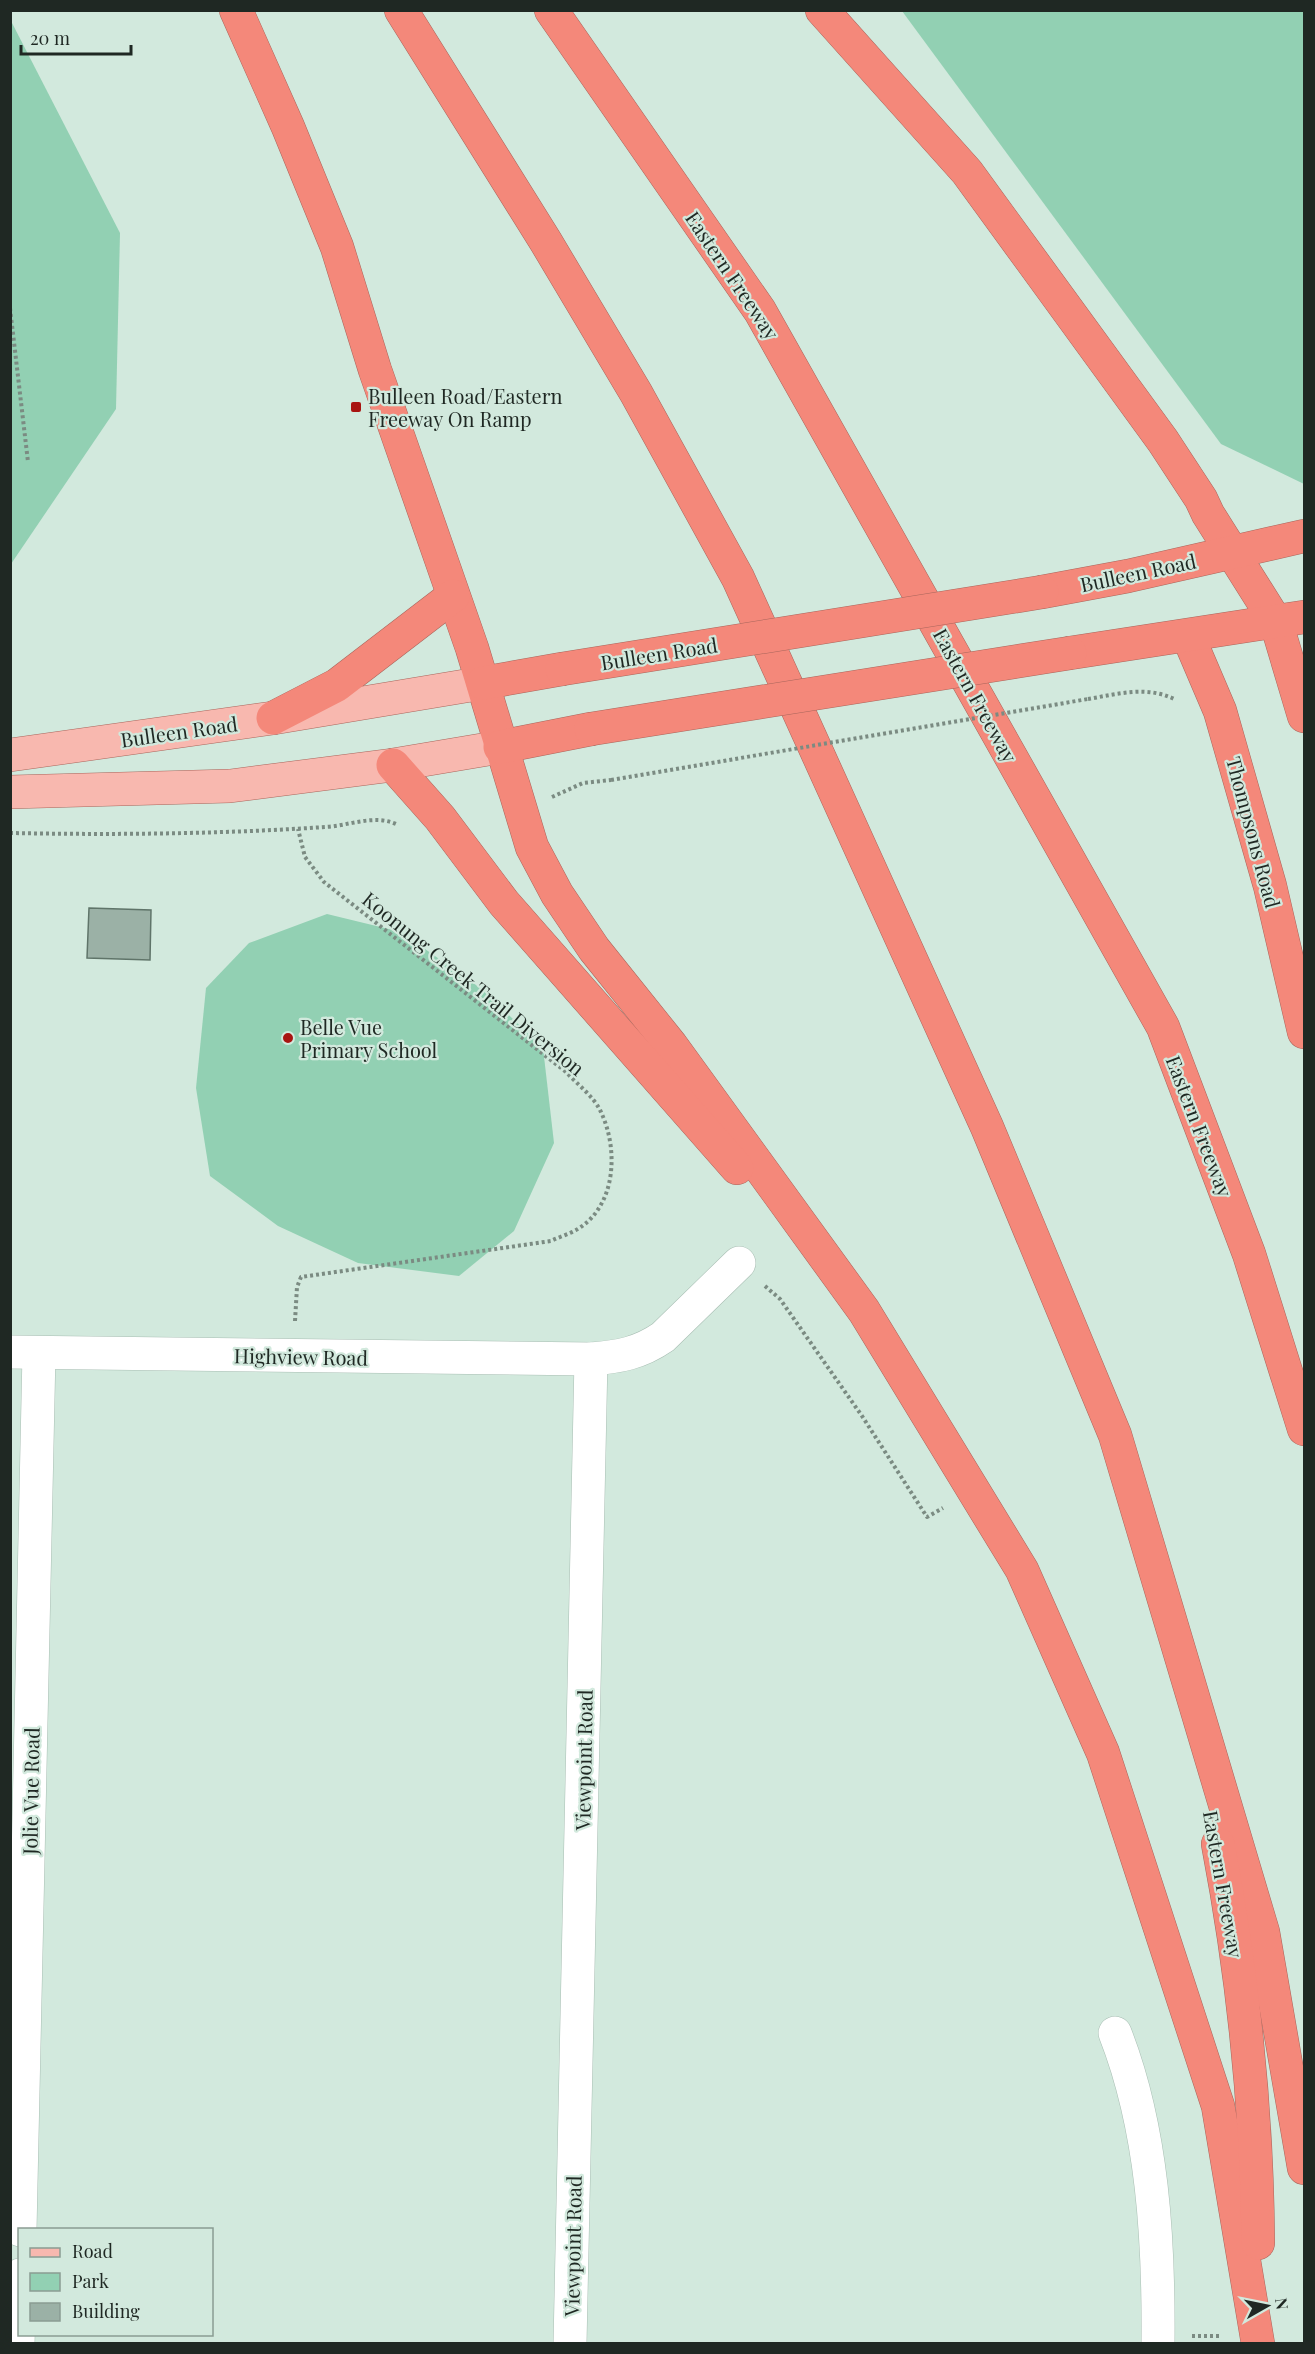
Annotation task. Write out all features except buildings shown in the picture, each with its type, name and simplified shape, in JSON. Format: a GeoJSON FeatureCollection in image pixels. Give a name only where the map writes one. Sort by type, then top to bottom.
{"type":"FeatureCollection","features":[{"type":"Feature","properties":{"kind":"highway"},"geometry":{"type":"LineString","coordinates":[[236,10],[288,127],[337,247],[483,683],[500,747],[532,847],[557,894],[594,949],[671,1045],[864,1311],[1022,1570],[1103,1753],[1218,2106],[1258,2343]]}},
{"type":"Feature","properties":{"kind":"highway","name":"Eastern Freeway"},"geometry":{"type":"LineString","coordinates":[[401,10],[546,242],[636,393],[738,578],[987,1127],[1115,1435],[1263,1932],[1305,2168]]}},
{"type":"Feature","properties":{"kind":"highway","name":"Eastern Freeway"},"geometry":{"type":"LineString","coordinates":[[551,10],[760,311],[1162,1027],[1249,1254],[1305,1429]]}},
{"type":"Feature","properties":{"kind":"highway"},"geometry":{"type":"LineString","coordinates":[[822,10],[967,172],[1162,441],[1234,552],[1290,620],[1305,716]]}},
{"type":"Feature","properties":{"kind":"highway","name":"Bulleen Road"},"geometry":{"type":"LineString","coordinates":[[483,683],[1042,592],[1305,536]]}},
{"type":"Feature","properties":{"kind":"highway"},"geometry":{"type":"LineString","coordinates":[[273,718],[337,685],[453,596]]}},
{"type":"Feature","properties":{"kind":"highway"},"geometry":{"type":"LineString","coordinates":[[500,747],[591,729],[1290,620]]}},
{"type":"Feature","properties":{"kind":"highway","name":"Thompsons Road"},"geometry":{"type":"LineString","coordinates":[[1188,636],[1220,711],[1236,763],[1270,886],[1305,1032]]}},
{"type":"Feature","properties":{"kind":"highway"},"geometry":{"type":"LineString","coordinates":[[393,765],[440,818],[504,903],[864,1311]]}},
{"type":"Feature","properties":{"kind":"highway","name":"Eastern Freeway"},"geometry":{"type":"LineString","coordinates":[[1115,1435],[1195,1728],[1236,1938],[1258,2173],[1258,2343]]}},
{"type":"Feature","properties":{"kind":"main road","name":"Bulleen Road"},"geometry":{"type":"LineString","coordinates":[[10,755],[273,718],[483,683]]}},
{"type":"Feature","properties":{"kind":"main road"},"geometry":{"type":"LineString","coordinates":[[10,792],[230,786],[393,765],[500,747]]}},
{"type":"Feature","properties":{"kind":"street"},"geometry":{"type":"LineString","coordinates":[[591,1359],[626,1355],[650,1346],[739,1263]]}},
{"type":"Feature","properties":{"kind":"street","name":"Highview Road"},"geometry":{"type":"LineString","coordinates":[[25,1353],[591,1359]]}},
{"type":"Feature","properties":{"kind":"street","name":"Jolie Vue Road"},"geometry":{"type":"LineString","coordinates":[[20,2228],[25,1353]]}},
{"type":"Feature","properties":{"kind":"street","name":"Viewpoint Road"},"geometry":{"type":"LineString","coordinates":[[570,2343],[591,1359]]}},
{"type":"Feature","properties":{"kind":"street"},"geometry":{"type":"LineString","coordinates":[[1116,2033],[1124,2055],[1148,2164],[1158,2343]]}},
{"type":"Feature","properties":{"kind":"path"},"geometry":{"type":"LineString","coordinates":[[10,308],[28,462]]}},
{"type":"Feature","properties":{"kind":"path"},"geometry":{"type":"LineString","coordinates":[[611,780],[1140,691],[1158,692],[1176,700],[1182,707]]}},
{"type":"Feature","properties":{"kind":"path"},"geometry":{"type":"LineString","coordinates":[[10,833],[207,833],[298,829],[384,819],[406,828]]}},
{"type":"Feature","properties":{"kind":"path","name":"Koonung Creek Trail Diversion"},"geometry":{"type":"LineString","coordinates":[[293,1355],[297,1287],[301,1277],[551,1241],[578,1229],[599,1208],[611,1177],[612,1144],[599,1108],[566,1072],[324,882],[305,857],[298,829]]}},
{"type":"Feature","properties":{"kind":"path"},"geometry":{"type":"LineString","coordinates":[[739,1263],[780,1299],[862,1416],[927,1517],[947,1507]]}},
{"type":"Feature","properties":{"kind":"green space"},"geometry":{"type":"Polygon","coordinates":[[[902,11],[1304,11],[1304,484],[1221,444],[902,11]]]}},
{"type":"Feature","properties":{"kind":"green space"},"geometry":{"type":"Polygon","coordinates":[[[11,21],[120,233],[116,409],[11,564],[11,21]]]}},
{"type":"Feature","properties":{"kind":"green space"},"geometry":{"type":"Polygon","coordinates":[[[327,914],[401,932],[483,990],[543,1048],[554,1143],[514,1231],[459,1276],[358,1263],[278,1226],[210,1176],[196,1088],[206,988],[249,943],[327,914]]]}},
{"type":"Feature","properties":{"kind":"place","name":"Bulleen Road/Eastern Freeway On Ramp"},"geometry":{"type":"Point","coordinates":[356,407]}},
{"type":"Feature","properties":{"kind":"place","name":"Belle Vue Primary School"},"geometry":{"type":"Point","coordinates":[288,1038]}}]}
